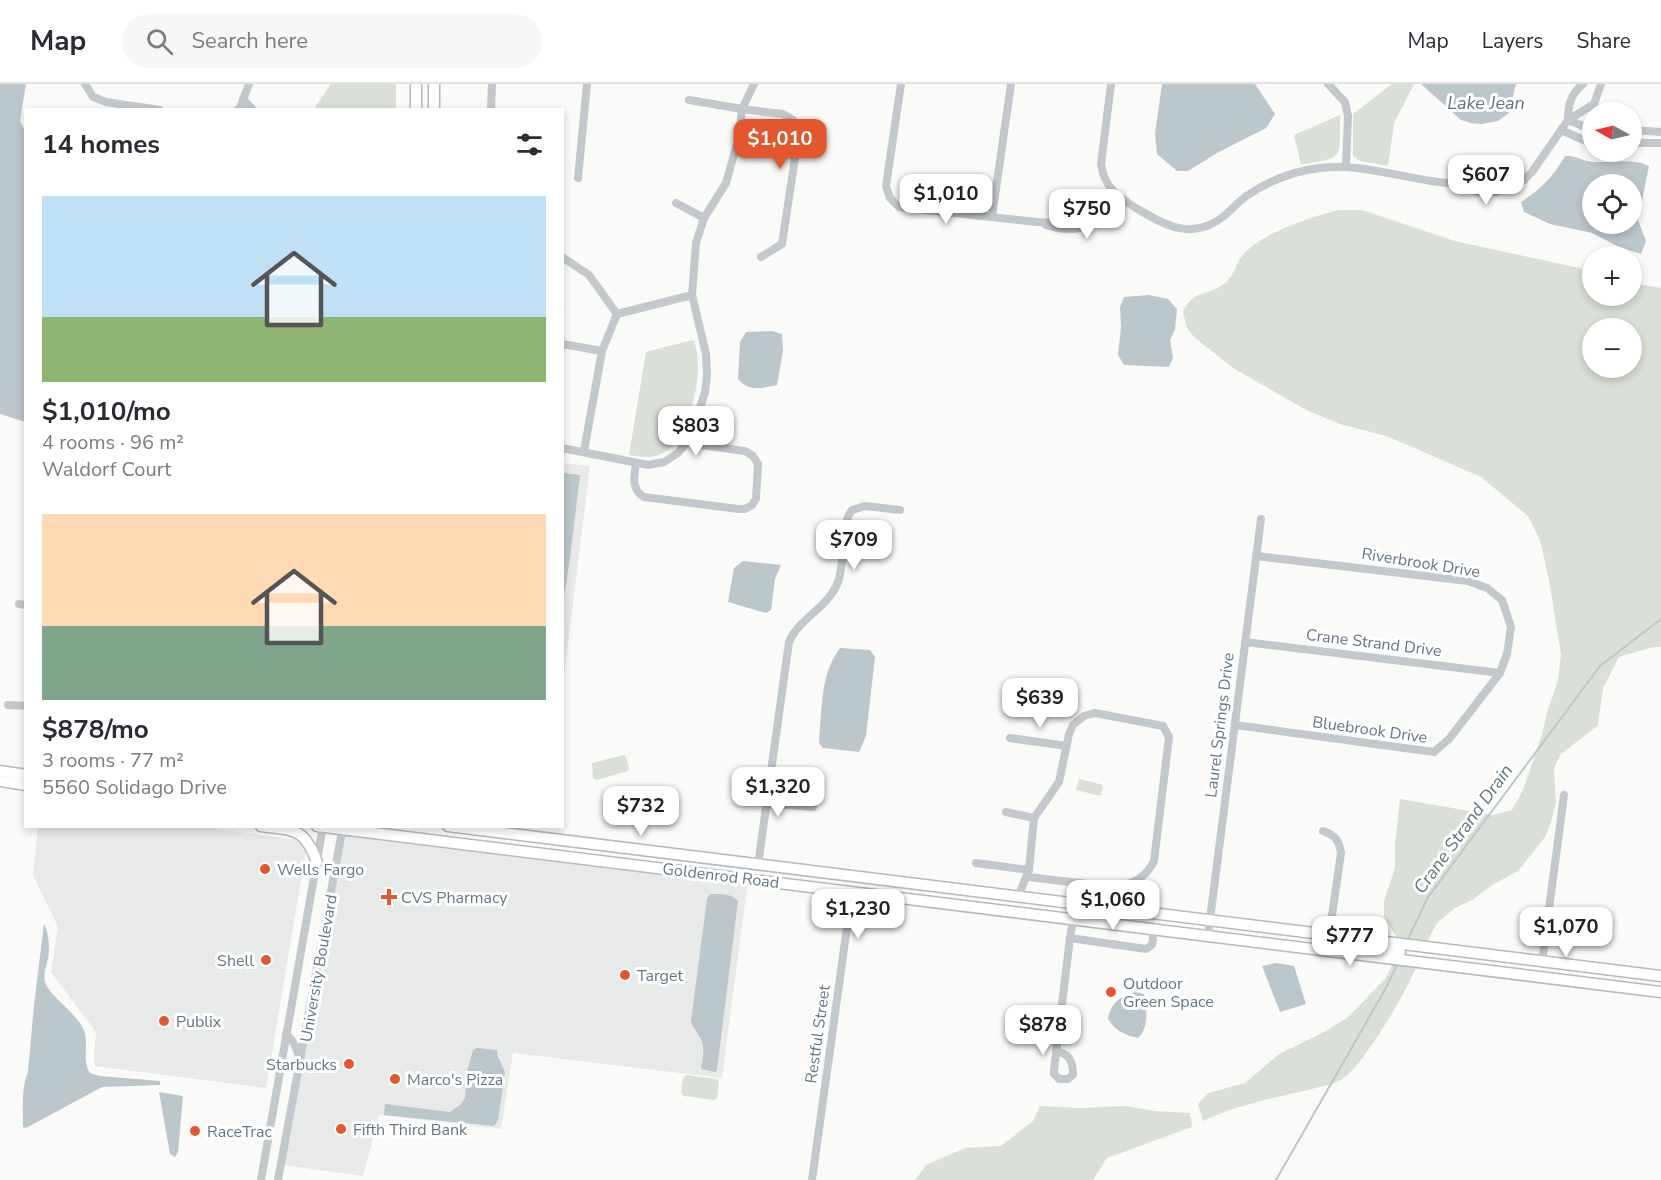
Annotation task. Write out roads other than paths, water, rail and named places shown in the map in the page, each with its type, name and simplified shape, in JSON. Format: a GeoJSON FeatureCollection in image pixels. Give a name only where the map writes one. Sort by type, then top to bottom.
{"type":"FeatureCollection","features":[{"type":"Feature","properties":{"kind":"main road"},"geometry":{"type":"LineString","coordinates":[[416,84],[416,108]]}},
{"type":"Feature","properties":{"kind":"main road"},"geometry":{"type":"LineString","coordinates":[[434,84],[434,108]]}},
{"type":"Feature","properties":{"kind":"main road"},"geometry":{"type":"LineString","coordinates":[[0,771],[24,774]]}},
{"type":"Feature","properties":{"kind":"main road"},"geometry":{"type":"LineString","coordinates":[[0,781],[24,787]]}},
{"type":"Feature","properties":{"kind":"main road"},"geometry":{"type":"LineString","coordinates":[[0,786],[24,787]]}},
{"type":"Feature","properties":{"kind":"main road"},"geometry":{"type":"LineString","coordinates":[[273,828],[298,832],[306,838],[317,862]]}},
{"type":"Feature","properties":{"kind":"main road","name":"Goldenrod Road"},"geometry":{"type":"LineString","coordinates":[[342,828],[1325,950],[1380,949]]}},
{"type":"Feature","properties":{"kind":"main road","name":"Goldenrod Road"},"geometry":{"type":"LineString","coordinates":[[463,828],[1329,936],[1380,949],[1414,953],[1530,975],[1661,992]]}},
{"type":"Feature","properties":{"kind":"main road"},"geometry":{"type":"LineString","coordinates":[[666,869],[690,865],[746,871],[758,865]]}},
{"type":"Feature","properties":{"kind":"main road"},"geometry":{"type":"LineString","coordinates":[[852,891],[862,885],[919,892],[943,888]]}},
{"type":"Feature","properties":{"kind":"main road"},"geometry":{"type":"LineString","coordinates":[[931,901],[948,897],[1006,904],[1018,897]]}},
{"type":"Feature","properties":{"kind":"main road"},"geometry":{"type":"LineString","coordinates":[[1232,938],[1316,942],[1329,936]]}},
{"type":"Feature","properties":{"kind":"main road","name":"Goldenrod Road"},"geometry":{"type":"LineString","coordinates":[[1414,953],[1440,950],[1661,976]]}},
{"type":"Feature","properties":{"kind":"main road"},"geometry":{"type":"LineString","coordinates":[[1530,975],[1539,969],[1597,976],[1617,971]]}},
{"type":"Feature","properties":{"kind":"street"},"geometry":{"type":"LineString","coordinates":[[85,84],[93,97],[106,102],[146,108]]}},
{"type":"Feature","properties":{"kind":"street"},"geometry":{"type":"LineString","coordinates":[[240,108],[249,84]]}},
{"type":"Feature","properties":{"kind":"street"},"geometry":{"type":"LineString","coordinates":[[491,108],[492,84]]}},
{"type":"Feature","properties":{"kind":"street"},"geometry":{"type":"LineString","coordinates":[[578,178],[587,84]]}},
{"type":"Feature","properties":{"kind":"street"},"geometry":{"type":"LineString","coordinates":[[564,448],[648,465],[664,462],[678,453],[691,437],[705,392],[707,375],[706,354],[692,295],[696,243],[704,218],[726,183],[736,148],[742,109],[754,84]]}},
{"type":"Feature","properties":{"kind":"street"},"geometry":{"type":"LineString","coordinates":[[901,84],[886,186],[890,198],[899,207],[1062,223],[1080,218],[1096,208],[1112,191]]}},
{"type":"Feature","properties":{"kind":"street"},"geometry":{"type":"LineString","coordinates":[[992,217],[1011,84]]}},
{"type":"Feature","properties":{"kind":"street"},"geometry":{"type":"LineString","coordinates":[[1111,84],[1101,164],[1102,174],[1112,191],[1122,199],[1159,222],[1191,230],[1209,225],[1222,218],[1247,196],[1270,182],[1296,171],[1346,166],[1444,183],[1460,184],[1492,179],[1524,180],[1568,120],[1594,104],[1601,84]]}},
{"type":"Feature","properties":{"kind":"street"},"geometry":{"type":"LineString","coordinates":[[1328,84],[1345,102],[1348,116],[1346,166]]}},
{"type":"Feature","properties":{"kind":"street"},"geometry":{"type":"LineString","coordinates":[[1568,120],[1570,99],[1583,84]]}},
{"type":"Feature","properties":{"kind":"street"},"geometry":{"type":"LineString","coordinates":[[243,99],[251,108]]}},
{"type":"Feature","properties":{"kind":"street"},"geometry":{"type":"LineString","coordinates":[[689,100],[783,114],[793,120],[797,126],[798,138],[783,244],[761,257]]}},
{"type":"Feature","properties":{"kind":"street"},"geometry":{"type":"LineString","coordinates":[[1568,120],[1582,126]]}},
{"type":"Feature","properties":{"kind":"street"},"geometry":{"type":"LineString","coordinates":[[1561,130],[1582,139]]}},
{"type":"Feature","properties":{"kind":"street"},"geometry":{"type":"LineString","coordinates":[[1642,131],[1661,132]]}},
{"type":"Feature","properties":{"kind":"street"},"geometry":{"type":"LineString","coordinates":[[1642,143],[1661,143]]}},
{"type":"Feature","properties":{"kind":"street"},"geometry":{"type":"LineString","coordinates":[[1037,222],[1075,230],[1093,224],[1122,199]]}},
{"type":"Feature","properties":{"kind":"street"},"geometry":{"type":"LineString","coordinates":[[676,203],[704,218]]}},
{"type":"Feature","properties":{"kind":"street"},"geometry":{"type":"LineString","coordinates":[[564,258],[589,275],[617,314]]}},
{"type":"Feature","properties":{"kind":"street"},"geometry":{"type":"LineString","coordinates":[[617,314],[692,295]]}},
{"type":"Feature","properties":{"kind":"street"},"geometry":{"type":"LineString","coordinates":[[584,452],[602,351],[617,314]]}},
{"type":"Feature","properties":{"kind":"street"},"geometry":{"type":"LineString","coordinates":[[564,344],[602,351]]}},
{"type":"Feature","properties":{"kind":"street"},"geometry":{"type":"LineString","coordinates":[[636,464],[633,480],[639,494],[644,497],[738,509],[745,509],[752,505],[756,499],[758,464],[753,456],[745,451],[702,445],[691,437]]}},
{"type":"Feature","properties":{"kind":"street"},"geometry":{"type":"LineString","coordinates":[[758,865],[786,657],[792,635],[795,629],[830,597],[838,582],[843,564],[846,520],[850,513],[855,508],[865,506],[900,510]]}},
{"type":"Feature","properties":{"kind":"street","name":"Laurel Springs Drive"},"geometry":{"type":"LineString","coordinates":[[1208,935],[1261,519]]}},
{"type":"Feature","properties":{"kind":"street","name":"Riverbrook Drive"},"geometry":{"type":"LineString","coordinates":[[1256,556],[1468,581],[1487,588],[1502,600],[1511,627],[1507,654],[1500,673]]}},
{"type":"Feature","properties":{"kind":"street","name":"Crane Strand Drive"},"geometry":{"type":"LineString","coordinates":[[1245,642],[1500,673]]}},
{"type":"Feature","properties":{"kind":"street","name":"Bluebrook Drive"},"geometry":{"type":"LineString","coordinates":[[1235,725],[1434,752],[1449,739],[1500,673]]}},
{"type":"Feature","properties":{"kind":"street"},"geometry":{"type":"LineString","coordinates":[[8,705],[24,706]]}},
{"type":"Feature","properties":{"kind":"street"},"geometry":{"type":"LineString","coordinates":[[976,863],[1029,873],[1043,879],[1119,887],[1138,880],[1154,861],[1169,742],[1165,729],[1158,724],[1091,713],[1080,718],[1073,725],[1059,782],[1034,818],[1029,873],[1018,897]]}},
{"type":"Feature","properties":{"kind":"street"},"geometry":{"type":"LineString","coordinates":[[1010,738],[1067,746]]}},
{"type":"Feature","properties":{"kind":"street"},"geometry":{"type":"LineString","coordinates":[[1542,962],[1564,795]]}},
{"type":"Feature","properties":{"kind":"street"},"geometry":{"type":"LineString","coordinates":[[766,803],[813,807]]}},
{"type":"Feature","properties":{"kind":"street"},"geometry":{"type":"LineString","coordinates":[[1006,812],[1034,818]]}},
{"type":"Feature","properties":{"kind":"street","name":"University Boulevard"},"geometry":{"type":"LineString","coordinates":[[261,1180],[317,862],[321,828]]}},
{"type":"Feature","properties":{"kind":"street","name":"University Boulevard"},"geometry":{"type":"LineString","coordinates":[[278,1180],[342,828]]}},
{"type":"Feature","properties":{"kind":"street"},"geometry":{"type":"LineString","coordinates":[[1323,831],[1332,834],[1340,843],[1341,853],[1329,936]]}},
{"type":"Feature","properties":{"kind":"street"},"geometry":{"type":"LineString","coordinates":[[591,859],[593,845]]}},
{"type":"Feature","properties":{"kind":"street","name":"Restful Street"},"geometry":{"type":"LineString","coordinates":[[812,1180],[852,891]]}},
{"type":"Feature","properties":{"kind":"street"},"geometry":{"type":"LineString","coordinates":[[1057,1052],[1073,918]]}},
{"type":"Feature","properties":{"kind":"street"},"geometry":{"type":"LineString","coordinates":[[1070,938],[1146,949],[1152,945],[1154,928]]}},
{"type":"Feature","properties":{"kind":"street"},"geometry":{"type":"LineString","coordinates":[[286,1034],[297,1048],[301,1063]]}},
{"type":"Feature","properties":{"kind":"water"},"geometry":{"type":"Polygon","coordinates":[[[0,84],[26,84],[20,121],[24,129],[24,422],[0,414],[0,84]]]}},
{"type":"Feature","properties":{"kind":"water"},"geometry":{"type":"Polygon","coordinates":[[[1162,84],[1255,84],[1275,114],[1266,128],[1188,171],[1177,171],[1157,154],[1155,134],[1162,84]]]}},
{"type":"Feature","properties":{"kind":"water","name":"Lake Jean"},"geometry":{"type":"Polygon","coordinates":[[[1421,84],[1516,84],[1509,113],[1498,121],[1482,124],[1461,120],[1421,84]]]}},
{"type":"Feature","properties":{"kind":"water"},"geometry":{"type":"Polygon","coordinates":[[[1565,156],[1582,159],[1582,162],[1633,162],[1649,166],[1642,200],[1642,174],[1582,174],[1582,231],[1550,224],[1524,212],[1521,202],[1534,193],[1556,170],[1565,156]]]}},
{"type":"Feature","properties":{"kind":"water"},"geometry":{"type":"Polygon","coordinates":[[[1642,230],[1646,241],[1642,251],[1642,246],[1617,246],[1594,234],[1642,234],[1642,230]]]}},
{"type":"Feature","properties":{"kind":"water"},"geometry":{"type":"Polygon","coordinates":[[[1149,295],[1168,299],[1177,309],[1175,329],[1170,340],[1173,358],[1169,367],[1124,365],[1118,355],[1121,327],[1120,307],[1124,297],[1149,295]]]}},
{"type":"Feature","properties":{"kind":"water"},"geometry":{"type":"Polygon","coordinates":[[[772,331],[782,334],[783,351],[777,385],[756,388],[746,386],[738,379],[740,342],[746,332],[772,331]]]}},
{"type":"Feature","properties":{"kind":"water"},"geometry":{"type":"Polygon","coordinates":[[[564,473],[580,475],[564,596],[564,473]]]}},
{"type":"Feature","properties":{"kind":"water"},"geometry":{"type":"Polygon","coordinates":[[[743,561],[781,565],[775,579],[771,610],[766,613],[728,602],[734,568],[743,561]]]}},
{"type":"Feature","properties":{"kind":"water"},"geometry":{"type":"Polygon","coordinates":[[[840,648],[870,650],[875,657],[866,736],[859,752],[823,748],[819,743],[825,681],[833,658],[840,648]]]}},
{"type":"Feature","properties":{"kind":"water"},"geometry":{"type":"Polygon","coordinates":[[[710,894],[728,895],[738,901],[715,1072],[701,1069],[703,1045],[691,1021],[707,899],[710,894]]]}},
{"type":"Feature","properties":{"kind":"water"},"geometry":{"type":"Polygon","coordinates":[[[44,924],[49,946],[45,982],[83,1028],[86,1039],[86,1062],[90,1073],[100,1076],[160,1081],[160,1085],[102,1087],[26,1128],[23,1127],[23,1092],[28,1072],[44,924]]]}},
{"type":"Feature","properties":{"kind":"water"},"geometry":{"type":"Polygon","coordinates":[[[1276,963],[1294,966],[1306,1004],[1280,1012],[1262,966],[1276,963]]]}},
{"type":"Feature","properties":{"kind":"water"},"geometry":{"type":"Polygon","coordinates":[[[1135,992],[1144,994],[1146,1011],[1146,1023],[1138,1038],[1121,1032],[1108,1019],[1117,1001],[1135,992]]]}},
{"type":"Feature","properties":{"kind":"water"},"geometry":{"type":"Polygon","coordinates":[[[477,1048],[497,1050],[505,1072],[498,1121],[494,1126],[384,1115],[385,1104],[450,1112],[465,1098],[467,1072],[473,1050],[477,1048]]]}},
{"type":"Feature","properties":{"kind":"water"},"geometry":{"type":"Polygon","coordinates":[[[159,1092],[183,1096],[178,1152],[175,1157],[170,1154],[159,1092]]]}},
{"type":"Feature","properties":{"kind":"waterway","name":"Crane Strand Drain"},"geometry":{"type":"LineString","coordinates":[[1407,941],[1428,897],[1600,666],[1661,619]]}},
{"type":"Feature","properties":{"kind":"waterway","name":"Crane Strand Drain"},"geometry":{"type":"LineString","coordinates":[[1276,1180],[1398,963]]}},
{"type":"Feature","properties":{"kind":"place","name":"Wells Fargo"},"geometry":{"type":"Point","coordinates":[265,869]}},
{"type":"Feature","properties":{"kind":"place","name":"CVS Pharmacy"},"geometry":{"type":"Point","coordinates":[389,897]}},
{"type":"Feature","properties":{"kind":"place","name":"Shell"},"geometry":{"type":"Point","coordinates":[266,960]}},
{"type":"Feature","properties":{"kind":"place","name":"Target"},"geometry":{"type":"Point","coordinates":[625,975]}},
{"type":"Feature","properties":{"kind":"place","name":"Outdoor Green Space"},"geometry":{"type":"Point","coordinates":[1111,992]}},
{"type":"Feature","properties":{"kind":"place","name":"Publix"},"geometry":{"type":"Point","coordinates":[164,1021]}},
{"type":"Feature","properties":{"kind":"place","name":"Starbucks"},"geometry":{"type":"Point","coordinates":[349,1064]}},
{"type":"Feature","properties":{"kind":"place","name":"Marco's Pizza"},"geometry":{"type":"Point","coordinates":[395,1079]}},
{"type":"Feature","properties":{"kind":"place","name":"Fifth Third Bank"},"geometry":{"type":"Point","coordinates":[341,1129]}},
{"type":"Feature","properties":{"kind":"place","name":"RaceTrac"},"geometry":{"type":"Point","coordinates":[195,1131]}}]}
